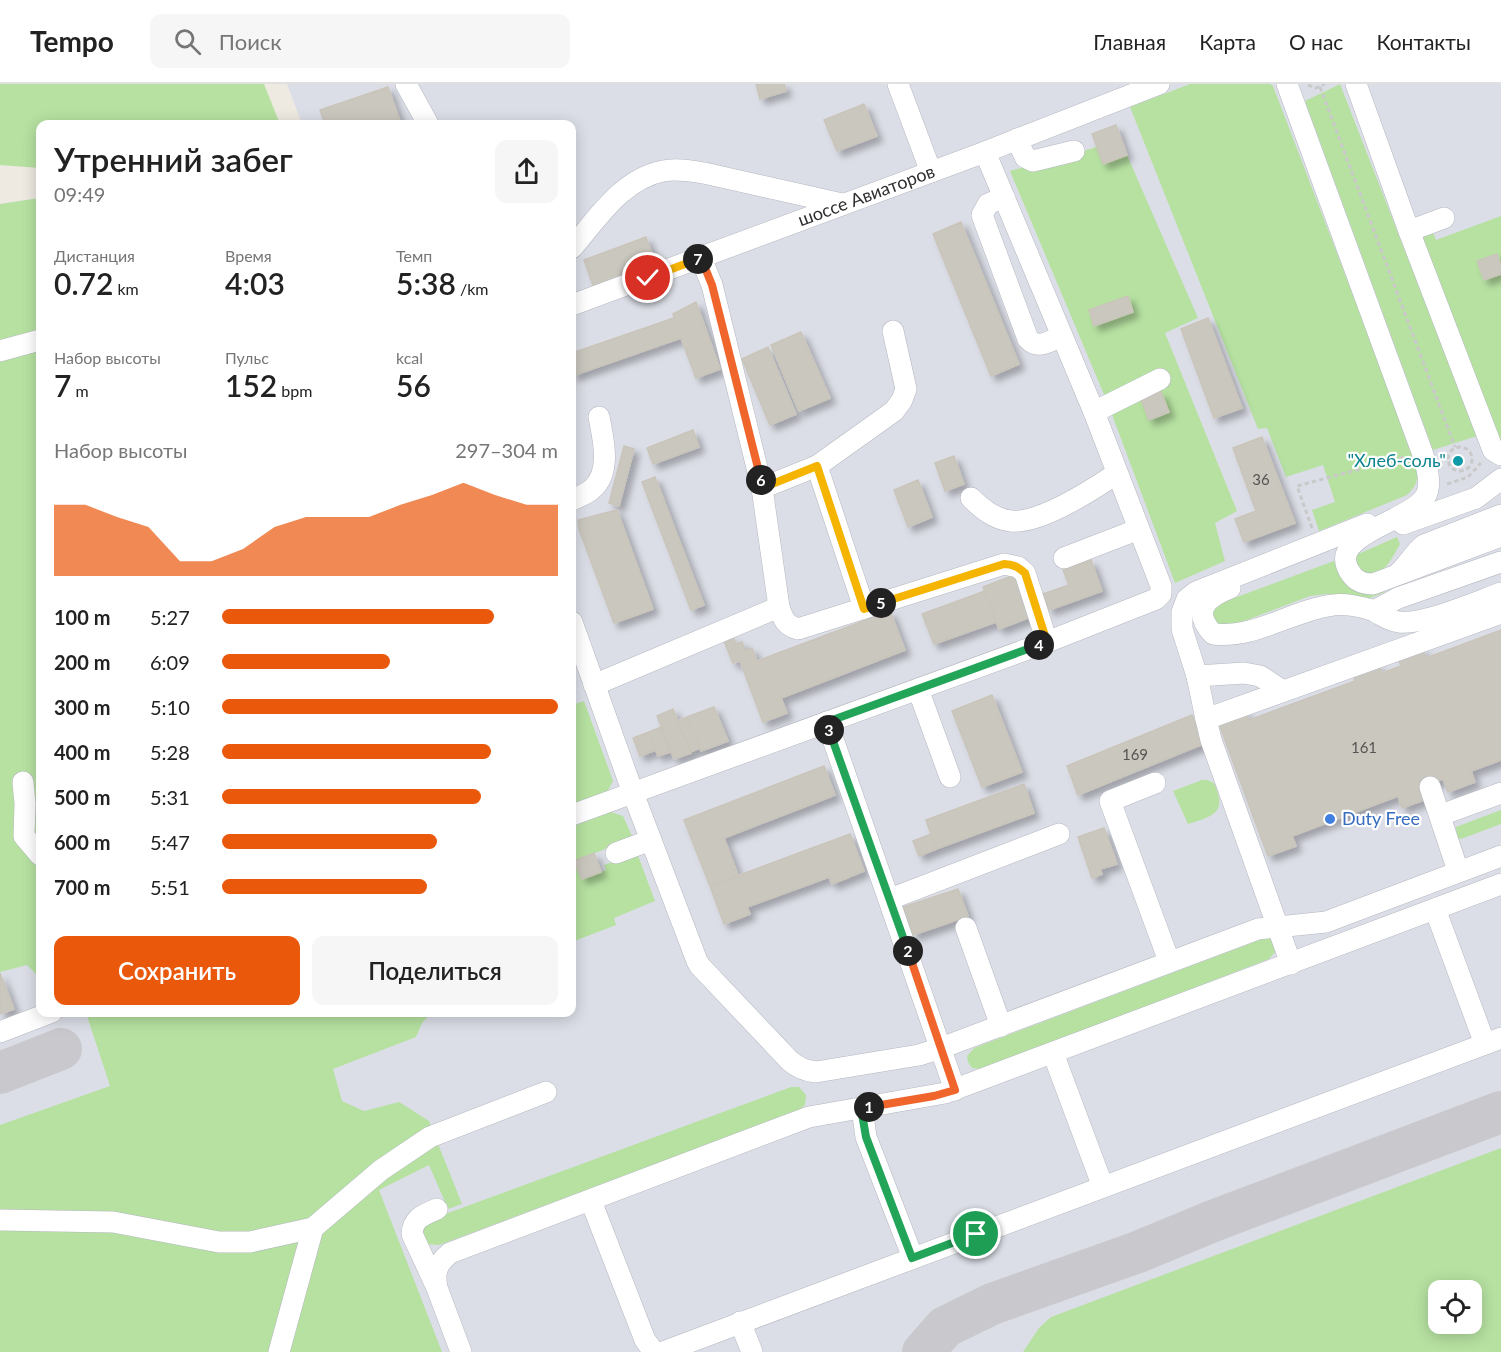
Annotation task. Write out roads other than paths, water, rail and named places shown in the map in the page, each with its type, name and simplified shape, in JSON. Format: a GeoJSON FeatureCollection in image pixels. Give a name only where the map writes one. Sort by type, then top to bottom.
{"type":"FeatureCollection","features":[{"type":"Feature","properties":{"kind":"street"},"geometry":{"type":"LineString","coordinates":[[406,84],[426,120]]}},
{"type":"Feature","properties":{"kind":"street"},"geometry":{"type":"LineString","coordinates":[[898,84],[931,172]]}},
{"type":"Feature","properties":{"kind":"street","name":"шоссе Авиаторов"},"geometry":{"type":"LineString","coordinates":[[576,304],[985,152],[1159,84]]}},
{"type":"Feature","properties":{"kind":"street"},"geometry":{"type":"LineString","coordinates":[[1287,84],[1422,452],[1428,481],[1428,491],[1421,503],[1413,510],[1363,534],[1355,541],[1348,550],[1346,561],[1350,572],[1358,581],[1373,584],[1501,536]]}},
{"type":"Feature","properties":{"kind":"street"},"geometry":{"type":"LineString","coordinates":[[1356,84],[1408,231],[1493,450],[1501,455]]}},
{"type":"Feature","properties":{"kind":"street"},"geometry":{"type":"LineString","coordinates":[[1017,139],[1025,157],[1033,161],[1074,151]]}},
{"type":"Feature","properties":{"kind":"street"},"geometry":{"type":"LineString","coordinates":[[576,813],[1047,642],[1156,599],[1161,594],[1161,586],[1094,412],[985,152]]}},
{"type":"Feature","properties":{"kind":"street"},"geometry":{"type":"LineString","coordinates":[[576,243],[621,192],[642,178],[662,171],[682,170],[704,173],[842,204]]}},
{"type":"Feature","properties":{"kind":"street"},"geometry":{"type":"LineString","coordinates":[[1004,197],[988,204],[982,215],[1028,339],[1039,346],[1062,336]]}},
{"type":"Feature","properties":{"kind":"street"},"geometry":{"type":"LineString","coordinates":[[1408,231],[1444,218]]}},
{"type":"Feature","properties":{"kind":"street"},"geometry":{"type":"LineString","coordinates":[[701,258],[712,285],[762,488],[779,608],[785,622],[791,628],[798,629],[1004,564],[1011,564],[1025,573],[1047,642]]}},
{"type":"Feature","properties":{"kind":"street"},"geometry":{"type":"LineString","coordinates":[[762,488],[817,466],[894,411],[906,389],[893,331]]}},
{"type":"Feature","properties":{"kind":"street"},"geometry":{"type":"LineString","coordinates":[[0,351],[36,341]]}},
{"type":"Feature","properties":{"kind":"street"},"geometry":{"type":"LineString","coordinates":[[1094,412],[1160,379]]}},
{"type":"Feature","properties":{"kind":"street"},"geometry":{"type":"LineString","coordinates":[[576,498],[593,489],[602,473],[606,455],[599,417]]}},
{"type":"Feature","properties":{"kind":"street"},"geometry":{"type":"LineString","coordinates":[[817,466],[864,609]]}},
{"type":"Feature","properties":{"kind":"street"},"geometry":{"type":"LineString","coordinates":[[971,498],[987,513],[1011,521],[1037,518],[1096,488],[1116,474]]}},
{"type":"Feature","properties":{"kind":"street"},"geometry":{"type":"LineString","coordinates":[[1501,479],[1476,498],[1217,593],[1207,602],[1202,611],[1204,624],[1214,634],[1226,636],[1241,634],[1318,608],[1337,604],[1374,611],[1385,619],[1402,622],[1422,620],[1501,593]]}},
{"type":"Feature","properties":{"kind":"street"},"geometry":{"type":"LineString","coordinates":[[1290,964],[1211,740],[1197,675],[1182,629],[1182,612],[1187,599],[1196,592],[1421,503]]}},
{"type":"Feature","properties":{"kind":"street"},"geometry":{"type":"LineString","coordinates":[[1397,575],[1411,562],[1415,552],[1424,545],[1501,515]]}},
{"type":"Feature","properties":{"kind":"street"},"geometry":{"type":"LineString","coordinates":[[1064,558],[1139,530]]}},
{"type":"Feature","properties":{"kind":"street"},"geometry":{"type":"LineString","coordinates":[[1374,611],[1398,598],[1501,562]]}},
{"type":"Feature","properties":{"kind":"street"},"geometry":{"type":"LineString","coordinates":[[594,685],[779,608]]}},
{"type":"Feature","properties":{"kind":"street"},"geometry":{"type":"LineString","coordinates":[[1206,718],[1501,613]]}},
{"type":"Feature","properties":{"kind":"street"},"geometry":{"type":"LineString","coordinates":[[576,633],[633,793],[700,966],[795,1065],[807,1071],[816,1072],[919,1055],[1258,929],[1326,922],[1501,856]]}},
{"type":"Feature","properties":{"kind":"street"},"geometry":{"type":"LineString","coordinates":[[1197,675],[1244,673],[1260,676],[1283,691]]}},
{"type":"Feature","properties":{"kind":"street"},"geometry":{"type":"LineString","coordinates":[[918,689],[950,777]]}},
{"type":"Feature","properties":{"kind":"street"},"geometry":{"type":"LineString","coordinates":[[827,722],[955,1090]]}},
{"type":"Feature","properties":{"kind":"street"},"geometry":{"type":"LineString","coordinates":[[23,782],[24,836],[36,850]]}},
{"type":"Feature","properties":{"kind":"street"},"geometry":{"type":"LineString","coordinates":[[1155,783],[1110,801],[1169,961]]}},
{"type":"Feature","properties":{"kind":"street"},"geometry":{"type":"LineString","coordinates":[[1430,787],[1458,871]]}},
{"type":"Feature","properties":{"kind":"street"},"geometry":{"type":"LineString","coordinates":[[1441,815],[1501,793]]}},
{"type":"Feature","properties":{"kind":"street"},"geometry":{"type":"LineString","coordinates":[[890,900],[1059,834]]}},
{"type":"Feature","properties":{"kind":"street"},"geometry":{"type":"LineString","coordinates":[[616,853],[651,840]]}},
{"type":"Feature","properties":{"kind":"street"},"geometry":{"type":"LineString","coordinates":[[437,1287],[436,1270],[450,1253],[809,1118],[934,1096],[955,1090],[1501,884]]}},
{"type":"Feature","properties":{"kind":"street"},"geometry":{"type":"LineString","coordinates":[[663,1352],[1493,1041],[1435,909]]}},
{"type":"Feature","properties":{"kind":"street"},"geometry":{"type":"LineString","coordinates":[[966,928],[1001,1026]]}},
{"type":"Feature","properties":{"kind":"street"},"geometry":{"type":"LineString","coordinates":[[0,1032],[39,1017]]}},
{"type":"Feature","properties":{"kind":"street"},"geometry":{"type":"LineString","coordinates":[[1053,1053],[1103,1187]]}},
{"type":"Feature","properties":{"kind":"street"},"geometry":{"type":"LineString","coordinates":[[0,1220],[113,1222],[219,1242],[250,1242],[313,1228],[381,1170],[430,1137],[546,1092]]}},
{"type":"Feature","properties":{"kind":"street"},"geometry":{"type":"LineString","coordinates":[[861,1108],[866,1137],[912,1258]]}},
{"type":"Feature","properties":{"kind":"street"},"geometry":{"type":"LineString","coordinates":[[591,1201],[645,1340],[654,1352]]}},
{"type":"Feature","properties":{"kind":"street"},"geometry":{"type":"LineString","coordinates":[[437,1209],[418,1218],[413,1226],[412,1234],[437,1287],[461,1352]]}},
{"type":"Feature","properties":{"kind":"street"},"geometry":{"type":"LineString","coordinates":[[279,1352],[313,1228]]}},
{"type":"Feature","properties":{"kind":"street"},"geometry":{"type":"LineString","coordinates":[[740,1322],[752,1352]]}},
{"type":"Feature","properties":{"kind":"place","name":"\"Хлеб-соль\""},"geometry":{"type":"Point","coordinates":[1458,461]}},
{"type":"Feature","properties":{"kind":"place","name":"Duty Free"},"geometry":{"type":"Point","coordinates":[1330,819]}}]}
